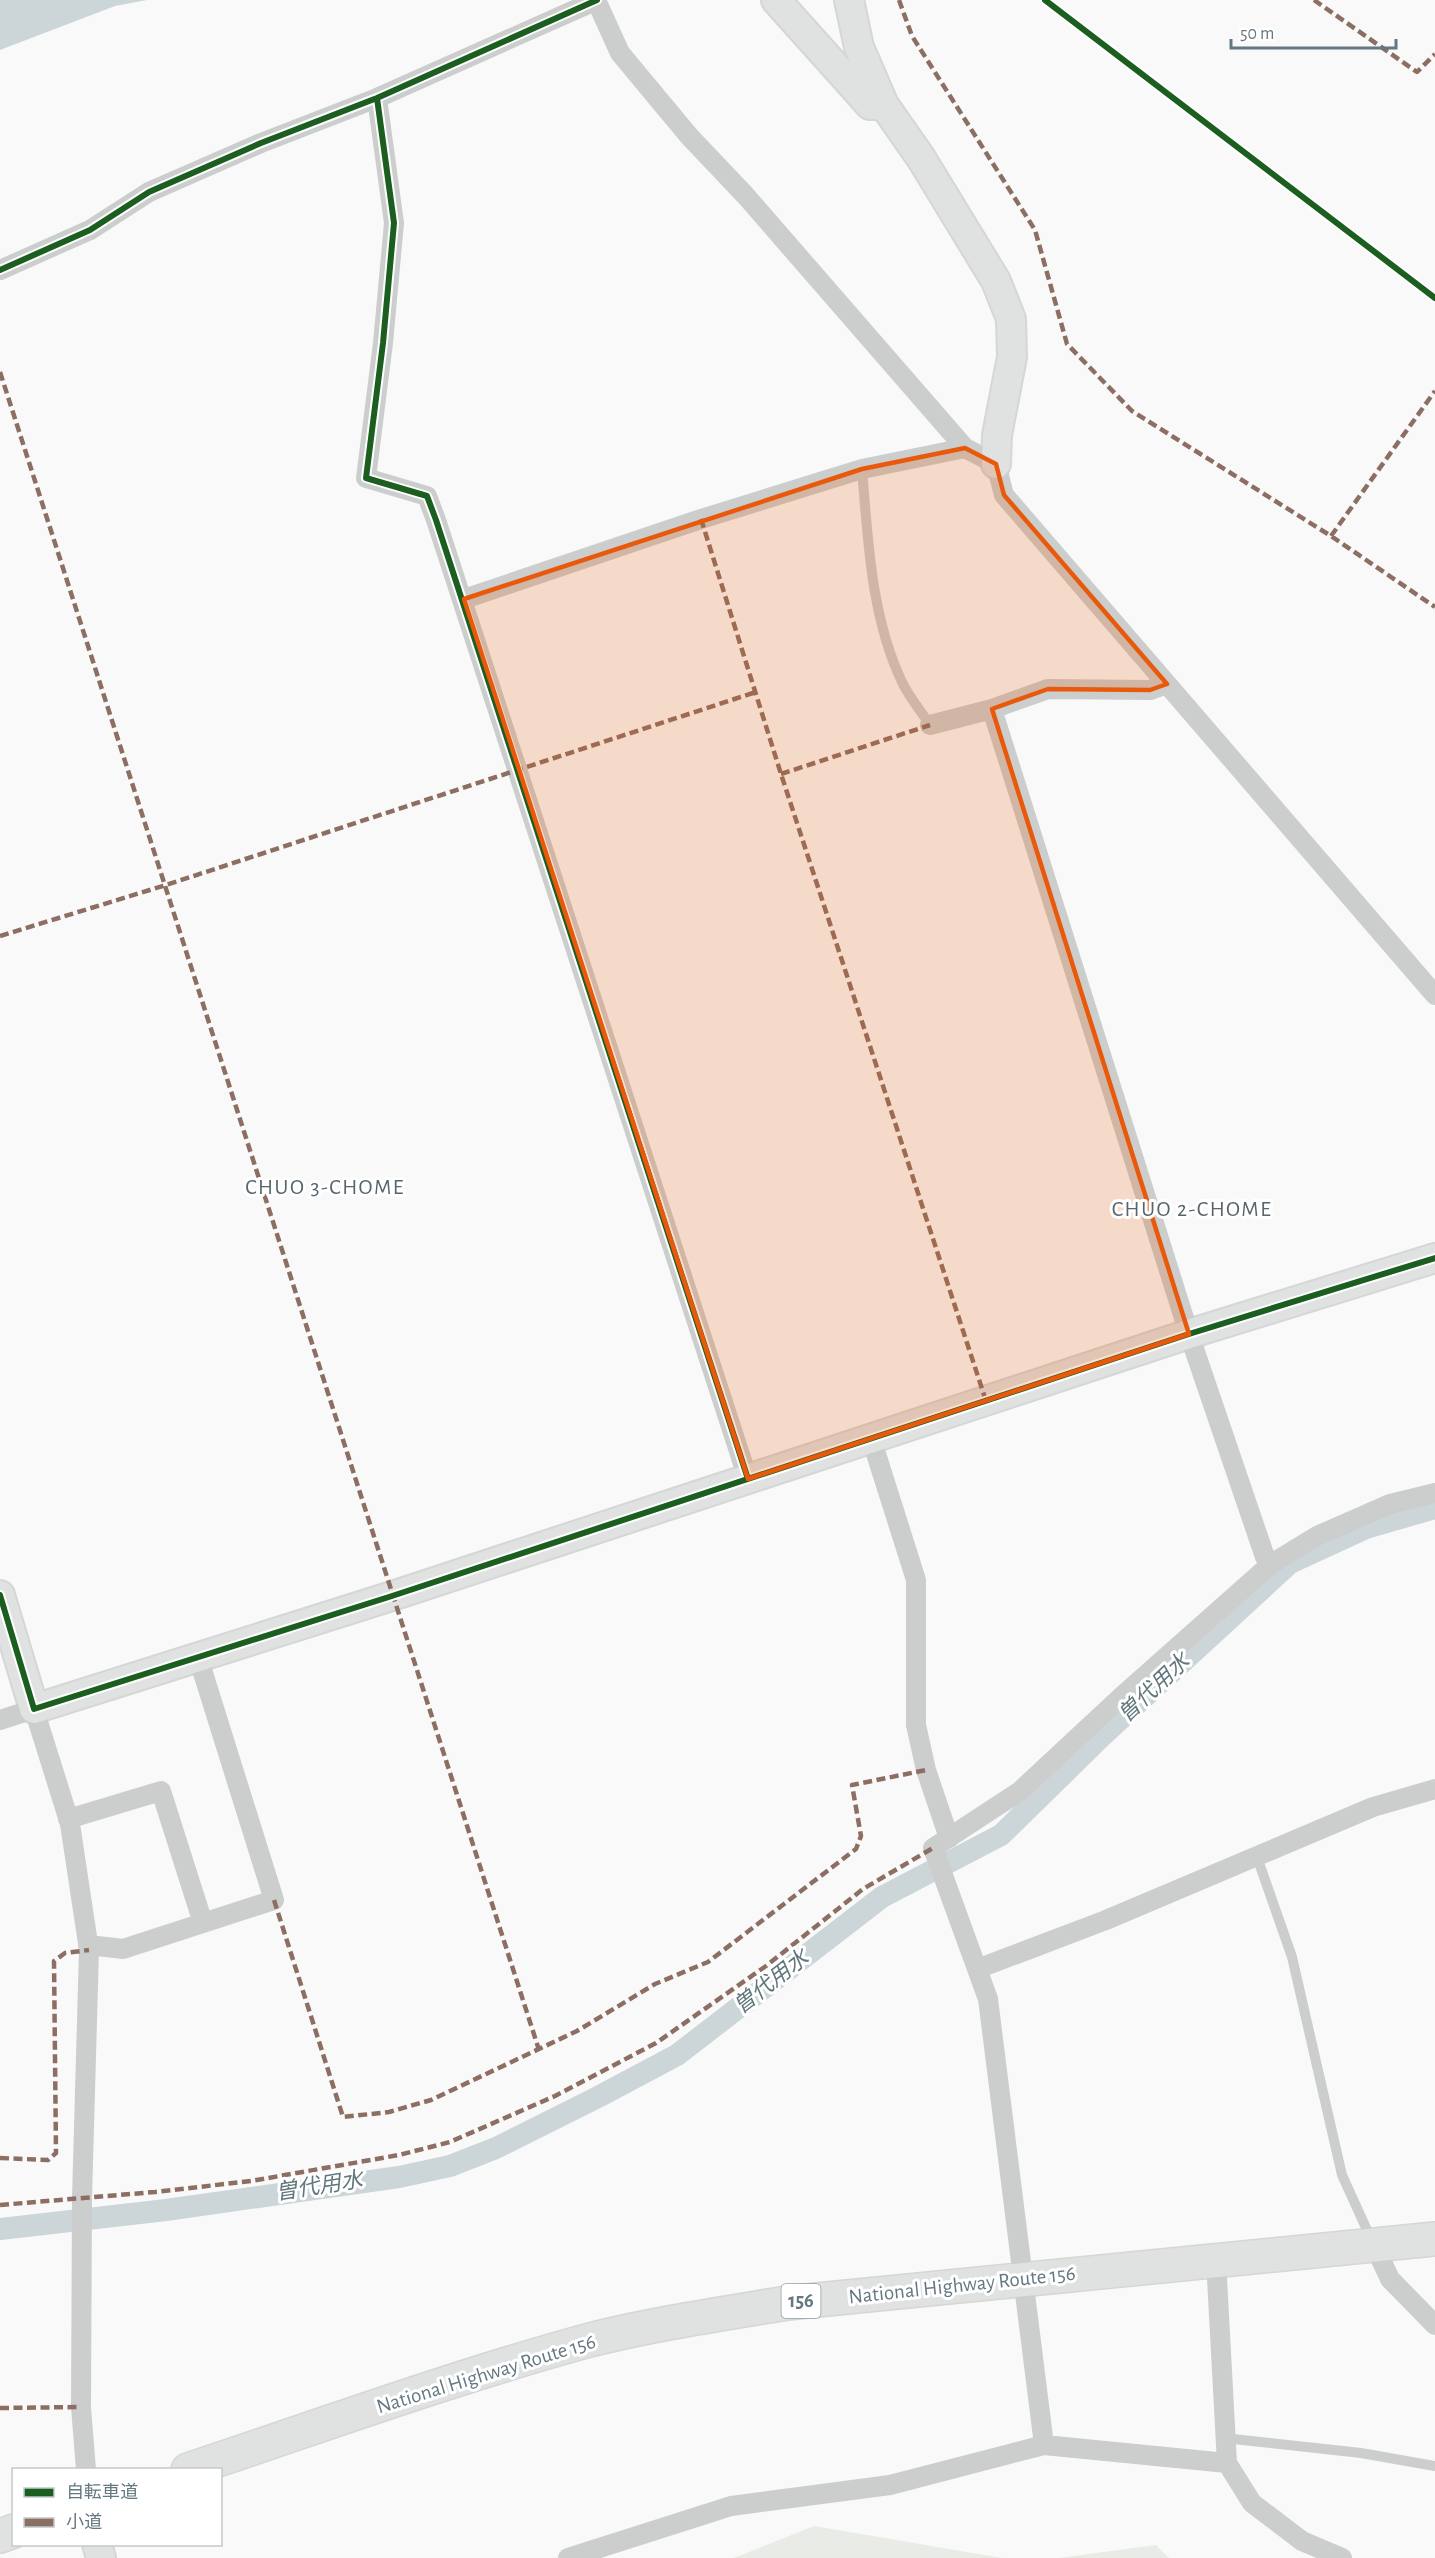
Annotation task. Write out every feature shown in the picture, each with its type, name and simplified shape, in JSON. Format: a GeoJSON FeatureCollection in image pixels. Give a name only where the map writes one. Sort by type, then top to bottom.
{"type":"FeatureCollection","features":[{"type":"Feature","properties":{"kind":"highway","name":"National Highway Route 156"},"geometry":{"type":"LineString","coordinates":[[191,2468],[588,2341],[788,2302],[1435,2239]]}},
{"type":"Feature","properties":{"kind":"street"},"geometry":{"type":"LineString","coordinates":[[0,270],[90,230],[149,192],[261,143],[377,98],[597,0],[621,53],[689,136],[745,195],[964,448],[996,464]]}},
{"type":"Feature","properties":{"kind":"street"},"geometry":{"type":"LineString","coordinates":[[776,0],[870,105],[884,105]]}},
{"type":"Feature","properties":{"kind":"street"},"geometry":{"type":"LineString","coordinates":[[849,0],[859,48],[884,105],[921,158],[996,281],[1011,319],[1011,357],[997,435],[996,464],[1004,495],[1435,995]]}},
{"type":"Feature","properties":{"kind":"street"},"geometry":{"type":"LineString","coordinates":[[377,98],[394,223],[383,343],[366,478],[427,496],[464,599],[748,1479]]}},
{"type":"Feature","properties":{"kind":"street"},"geometry":{"type":"LineString","coordinates":[[464,599],[701,519],[862,469],[964,448]]}},
{"type":"Feature","properties":{"kind":"street"},"geometry":{"type":"LineString","coordinates":[[930,725],[992,709],[1048,690],[1150,690],[1167,684]]}},
{"type":"Feature","properties":{"kind":"street"},"geometry":{"type":"LineString","coordinates":[[992,709],[1189,1334],[1265,1557],[1271,1564]]}},
{"type":"Feature","properties":{"kind":"street"},"geometry":{"type":"LineString","coordinates":[[0,1720],[1189,1334],[1435,1258]]}},
{"type":"Feature","properties":{"kind":"street"},"geometry":{"type":"LineString","coordinates":[[871,1438],[916,1580],[916,1725],[941,1843],[944,1881],[988,1999],[1044,2445]]}},
{"type":"Feature","properties":{"kind":"street"},"geometry":{"type":"LineString","coordinates":[[941,1843],[1020,1791],[1271,1564],[1317,1536],[1390,1504],[1435,1493]]}},
{"type":"Feature","properties":{"kind":"street"},"geometry":{"type":"LineString","coordinates":[[0,1595],[68,1819],[89,1945],[89,2020],[82,2200],[81,2407],[86,2468]]}},
{"type":"Feature","properties":{"kind":"street"},"geometry":{"type":"LineString","coordinates":[[89,1945],[123,1949],[274,1900],[198,1657]]}},
{"type":"Feature","properties":{"kind":"street"},"geometry":{"type":"LineString","coordinates":[[977,1969],[1106,1920],[1373,1807],[1435,1789]]}},
{"type":"Feature","properties":{"kind":"street"},"geometry":{"type":"LineString","coordinates":[[68,1819],[161,1791],[203,1923]]}},
{"type":"Feature","properties":{"kind":"street"},"geometry":{"type":"LineString","coordinates":[[1374,2245],[1390,2279],[1435,2325]]}},
{"type":"Feature","properties":{"kind":"street"},"geometry":{"type":"LineString","coordinates":[[1216,2260],[1227,2463],[1252,2503],[1302,2541],[1342,2558]]}},
{"type":"Feature","properties":{"kind":"street"},"geometry":{"type":"LineString","coordinates":[[568,2558],[731,2506],[890,2485],[1044,2445],[1227,2463]]}},
{"type":"Feature","properties":{"kind":"lane"},"geometry":{"type":"LineString","coordinates":[[862,469],[870,554],[885,638],[903,684],[930,725]]}},
{"type":"Feature","properties":{"kind":"lane"},"geometry":{"type":"LineString","coordinates":[[1257,1857],[1292,1957],[1342,2175],[1374,2245]]}},
{"type":"Feature","properties":{"kind":"lane"},"geometry":{"type":"LineString","coordinates":[[1224,2438],[1361,2453],[1435,2466]]}},
{"type":"Feature","properties":{"kind":"highlighted area"},"geometry":{"type":"Polygon","coordinates":[[[965,448],[996,464],[1004,495],[1167,684],[1150,690],[1048,689],[992,709],[1189,1334],[748,1479],[464,599],[862,469],[965,448]]]}},
{"type":"Feature","properties":{"kind":"shaded area"},"geometry":{"type":"Polygon","coordinates":[[[0,0],[147,0],[115,6],[0,50],[0,0]]]}},
{"type":"Feature","properties":{"kind":"shaded area"},"geometry":{"type":"Polygon","coordinates":[[[814,2526],[1002,2558],[734,2558],[814,2526]]]}},
{"type":"Feature","properties":{"kind":"shaded area"},"geometry":{"type":"Polygon","coordinates":[[[1156,2545],[1169,2558],[1059,2558],[1156,2545]]]}},
{"type":"Feature","properties":{"kind":"waterway","name":"曽代用水"},"geometry":{"type":"LineString","coordinates":[[0,2229],[166,2210],[399,2177],[450,2166],[496,2148],[598,2097],[677,2055],[882,1897],[1001,1835],[1101,1737],[1290,1563],[1366,1528],[1435,1508]]}},
{"type":"Feature","properties":{"kind":"marked path"},"geometry":{"type":"LineString","coordinates":[[899,0],[912,36],[1035,230],[1067,344],[1132,411],[1331,536],[1435,607]]}},
{"type":"Feature","properties":{"kind":"marked path"},"geometry":{"type":"LineString","coordinates":[[1314,0],[1417,72],[1435,54]]}},
{"type":"Feature","properties":{"kind":"marked path"},"geometry":{"type":"LineString","coordinates":[[0,372],[539,2050]]}},
{"type":"Feature","properties":{"kind":"marked path"},"geometry":{"type":"LineString","coordinates":[[1331,536],[1435,391]]}},
{"type":"Feature","properties":{"kind":"marked path"},"geometry":{"type":"LineString","coordinates":[[701,519],[781,774],[986,1401]]}},
{"type":"Feature","properties":{"kind":"marked path"},"geometry":{"type":"LineString","coordinates":[[0,936],[166,885],[756,692]]}},
{"type":"Feature","properties":{"kind":"marked path"},"geometry":{"type":"LineString","coordinates":[[781,774],[930,725]]}},
{"type":"Feature","properties":{"kind":"marked path"},"geometry":{"type":"LineString","coordinates":[[274,1900],[343,2117],[389,2112],[431,2100],[577,2031],[655,1984],[708,1962],[856,1849],[861,1836],[852,1785],[926,1770]]}},
{"type":"Feature","properties":{"kind":"marked path"},"geometry":{"type":"LineString","coordinates":[[0,2205],[155,2192],[251,2181],[399,2155],[450,2142],[555,2096],[656,2043],[766,1966],[863,1889],[933,1848]]}},
{"type":"Feature","properties":{"kind":"marked path"},"geometry":{"type":"LineString","coordinates":[[0,2158],[48,2160],[56,2153],[54,1961],[65,1953],[89,1950]]}},
{"type":"Feature","properties":{"kind":"marked path"},"geometry":{"type":"LineString","coordinates":[[0,2408],[81,2407]]}},
{"type":"Feature","properties":{"kind":"cycle path"},"geometry":{"type":"LineString","coordinates":[[0,270],[90,230],[149,192],[261,143],[377,98],[597,0]]}},
{"type":"Feature","properties":{"kind":"cycle path"},"geometry":{"type":"LineString","coordinates":[[1045,0],[1435,298]]}},
{"type":"Feature","properties":{"kind":"cycle path"},"geometry":{"type":"LineString","coordinates":[[377,98],[394,223],[383,343],[366,478],[427,496],[748,1479]]}},
{"type":"Feature","properties":{"kind":"cycle path"},"geometry":{"type":"LineString","coordinates":[[0,1595],[34,1709],[392,1596],[1189,1334],[1435,1258]]}},
{"type":"Feature","properties":{"kind":"district","name":"CHUO 3-CHOME"},"geometry":{"type":"Point","coordinates":[325,1187]}},
{"type":"Feature","properties":{"kind":"district","name":"CHUO 2-CHOME"},"geometry":{"type":"Point","coordinates":[1192,1209]}}]}
